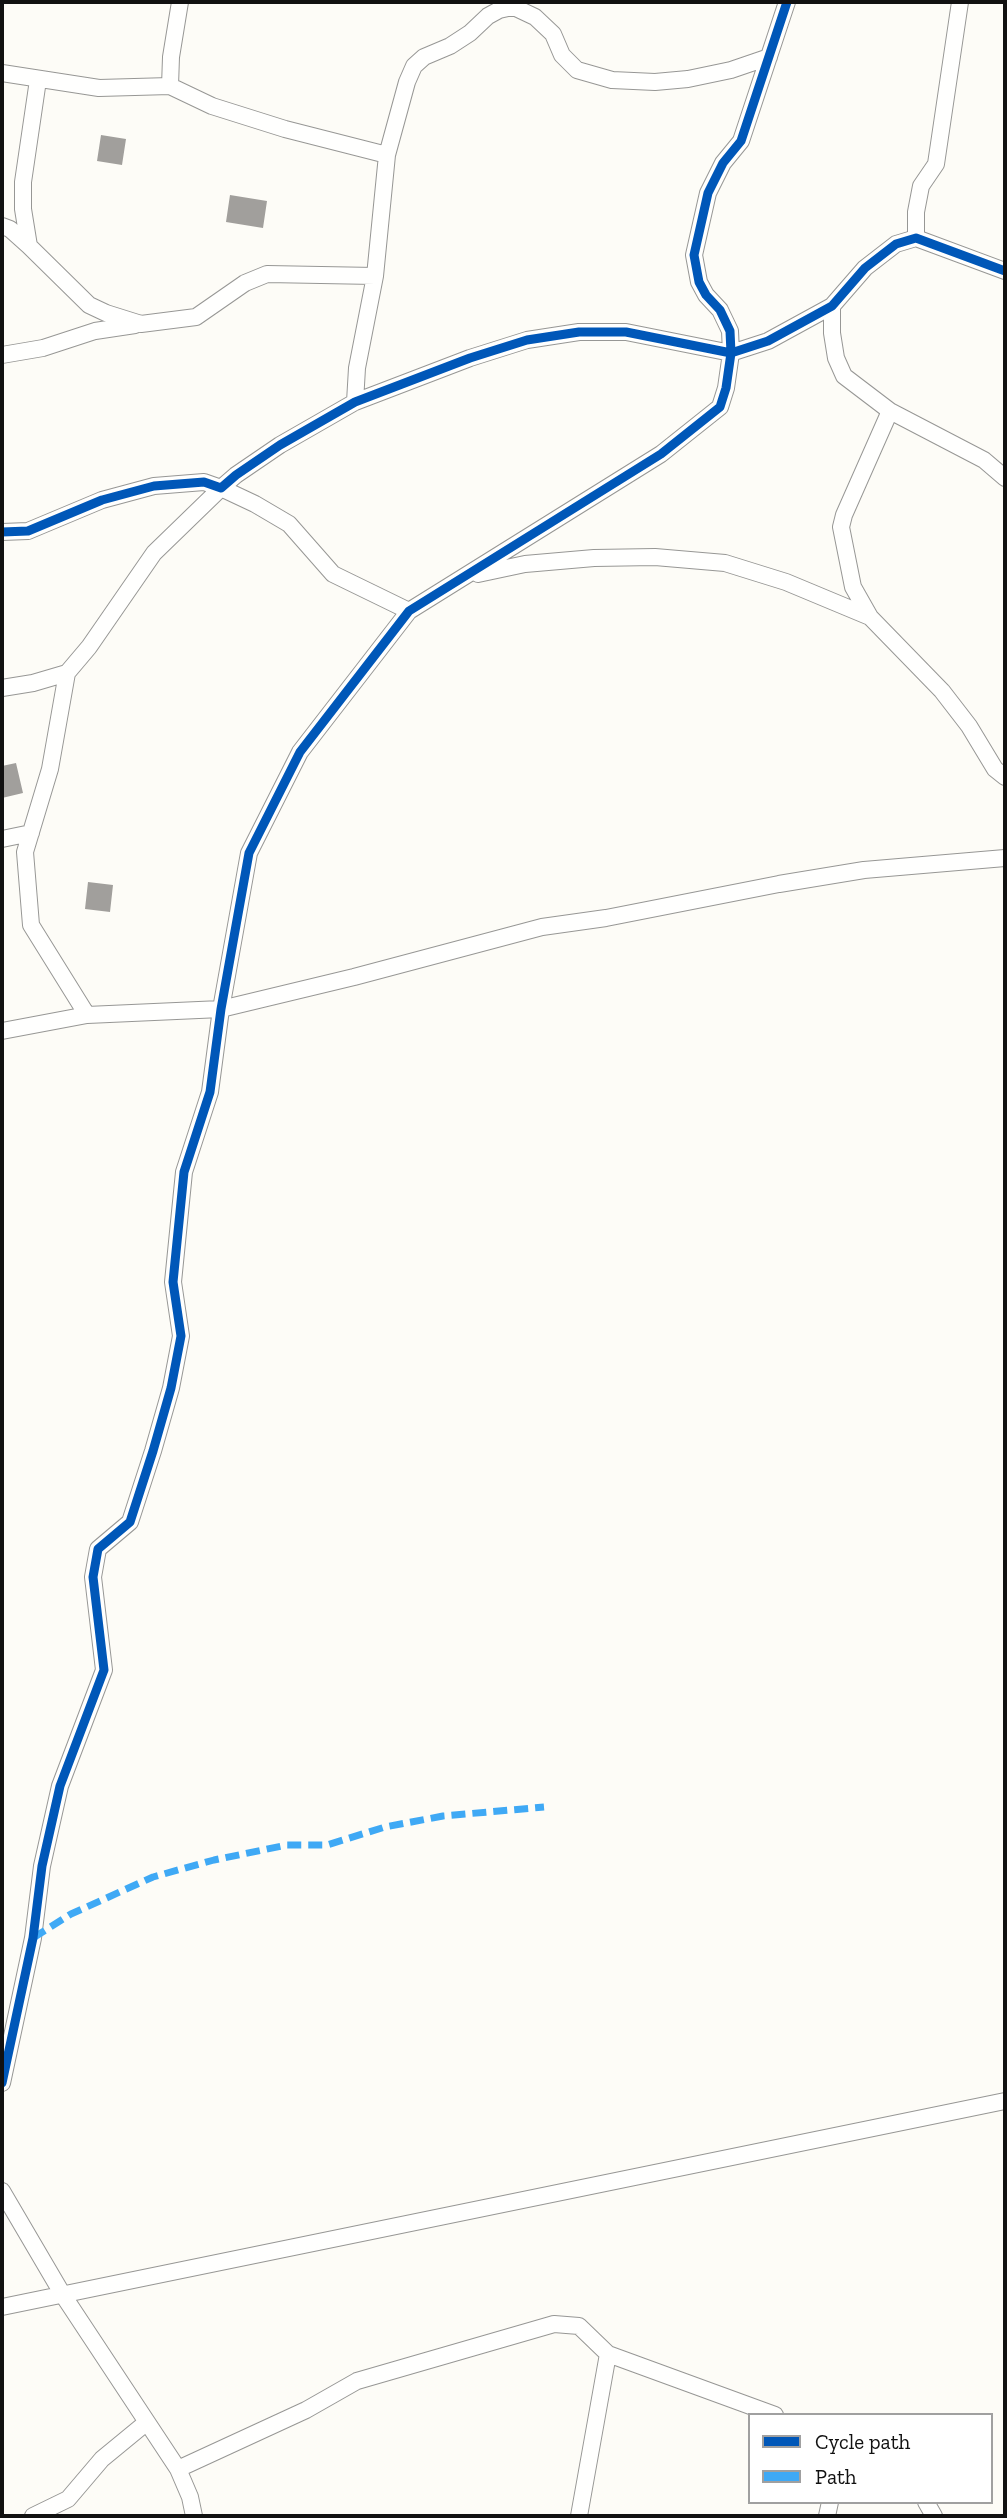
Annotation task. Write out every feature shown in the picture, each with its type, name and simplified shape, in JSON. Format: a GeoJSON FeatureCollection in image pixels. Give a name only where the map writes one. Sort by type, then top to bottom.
{"type":"FeatureCollection","features":[{"type":"Feature","properties":{"kind":"street"},"geometry":{"type":"LineString","coordinates":[[170,86],[171,57],[180,2]]}},
{"type":"Feature","properties":{"kind":"street"},"geometry":{"type":"LineString","coordinates":[[2,2083],[33,1938],[42,1866],[60,1786],[104,1670],[93,1577],[98,1549],[130,1521],[171,1388],[181,1336],[173,1282],[184,1172],[210,1092],[221,1009],[248,853],[300,752],[409,611],[660,454],[720,407],[731,353],[730,331],[720,310],[706,295],[699,282],[695,255],[708,193],[723,163],[741,141],[787,2]]}},
{"type":"Feature","properties":{"kind":"street"},"geometry":{"type":"LineString","coordinates":[[916,238],[920,186],[936,164],[960,2]]}},
{"type":"Feature","properties":{"kind":"street"},"geometry":{"type":"LineString","coordinates":[[355,402],[357,368],[374,276],[387,155],[407,82],[414,66],[424,57],[450,46],[499,10],[516,8],[535,17],[553,34],[562,55],[577,70],[612,80],[655,82],[688,79],[731,70],[769,57]]}},
{"type":"Feature","properties":{"kind":"street"},"geometry":{"type":"LineString","coordinates":[[2,73],[99,88],[170,86],[212,106],[261,122],[387,155]]}},
{"type":"Feature","properties":{"kind":"street"},"geometry":{"type":"LineString","coordinates":[[29,246],[23,209],[23,182],[38,80]]}},
{"type":"Feature","properties":{"kind":"street"},"geometry":{"type":"LineString","coordinates":[[2,226],[10,229],[29,246],[89,305],[141,324]]}},
{"type":"Feature","properties":{"kind":"street"},"geometry":{"type":"LineString","coordinates":[[87,1015],[32,925],[24,852],[50,769],[67,673],[89,647],[155,553],[236,475],[280,445],[355,402],[498,348],[527,340],[579,332],[626,332],[731,353],[768,341],[832,306],[875,260],[896,244],[916,238],[1005,271]]}},
{"type":"Feature","properties":{"kind":"street"},"geometry":{"type":"LineString","coordinates":[[2,355],[43,348],[95,331],[196,317],[244,283],[268,274],[374,276]]}},
{"type":"Feature","properties":{"kind":"street"},"geometry":{"type":"LineString","coordinates":[[832,306],[836,358],[844,376],[890,411],[984,460],[1005,478]]}},
{"type":"Feature","properties":{"kind":"street"},"geometry":{"type":"LineString","coordinates":[[890,411],[841,527],[853,587],[870,617],[942,691],[969,726],[995,769],[1005,777]]}},
{"type":"Feature","properties":{"kind":"street"},"geometry":{"type":"LineString","coordinates":[[2,532],[28,531],[102,500],[154,486],[204,482],[255,504],[289,524],[333,574],[409,611]]}},
{"type":"Feature","properties":{"kind":"street"},"geometry":{"type":"LineString","coordinates":[[464,577],[526,564],[594,558],[655,558],[725,563],[786,582],[870,617]]}},
{"type":"Feature","properties":{"kind":"street"},"geometry":{"type":"LineString","coordinates":[[2,688],[67,673]]}},
{"type":"Feature","properties":{"kind":"street"},"geometry":{"type":"LineString","coordinates":[[2,839],[31,833]]}},
{"type":"Feature","properties":{"kind":"street"},"geometry":{"type":"LineString","coordinates":[[2,1031],[87,1015],[221,1009],[542,927],[606,918],[864,870],[1005,858]]}},
{"type":"Feature","properties":{"kind":"street"},"geometry":{"type":"LineString","coordinates":[[2,2307],[1005,2101]]}},
{"type":"Feature","properties":{"kind":"street"},"geometry":{"type":"LineString","coordinates":[[2,2190],[62,2295],[178,2469],[190,2497],[194,2516]]}},
{"type":"Feature","properties":{"kind":"street"},"geometry":{"type":"LineString","coordinates":[[178,2469],[306,2410],[357,2381],[554,2324],[579,2326],[608,2354],[770,2413]]}},
{"type":"Feature","properties":{"kind":"street"},"geometry":{"type":"LineString","coordinates":[[579,2516],[608,2354]]}},
{"type":"Feature","properties":{"kind":"street"},"geometry":{"type":"LineString","coordinates":[[33,2516],[68,2499],[102,2459],[147,2421]]}},
{"type":"Feature","properties":{"kind":"street"},"geometry":{"type":"LineString","coordinates":[[68,2499],[68,2516]]}},
{"type":"Feature","properties":{"kind":"building"},"geometry":{"type":"Polygon","coordinates":[[[101,135],[126,139],[122,165],[97,161],[101,135]]]}},
{"type":"Feature","properties":{"kind":"building"},"geometry":{"type":"Polygon","coordinates":[[[230,195],[267,201],[263,228],[226,222],[230,195]]]}},
{"type":"Feature","properties":{"kind":"building"},"geometry":{"type":"Polygon","coordinates":[[[16,763],[23,793],[2,798],[2,766],[16,763]]]}},
{"type":"Feature","properties":{"kind":"building"},"geometry":{"type":"Polygon","coordinates":[[[88,882],[113,885],[110,912],[85,909],[88,882]]]}},
{"type":"Feature","properties":{"kind":"marked path"},"geometry":{"type":"LineString","coordinates":[[33,1938],[71,1914],[153,1877],[214,1860],[287,1845],[327,1845],[385,1827],[443,1816],[544,1807]]}},
{"type":"Feature","properties":{"kind":"cycle path"},"geometry":{"type":"LineString","coordinates":[[2,2083],[33,1938],[42,1866],[60,1786],[104,1670],[93,1577],[98,1549],[130,1522],[171,1388],[181,1336],[173,1282],[184,1172],[210,1092],[221,1009],[249,853],[300,752],[409,611],[661,454],[720,407],[731,353],[730,331],[720,310],[706,295],[699,282],[694,255],[708,193],[723,163],[741,141],[787,2]]}},
{"type":"Feature","properties":{"kind":"cycle path"},"geometry":{"type":"LineString","coordinates":[[2,532],[28,531],[102,500],[154,486],[204,482],[221,488],[280,445],[355,402],[470,358],[527,340],[579,332],[626,332],[731,353],[768,341],[832,306],[865,268],[896,244],[916,238],[1005,271]]}}]}
